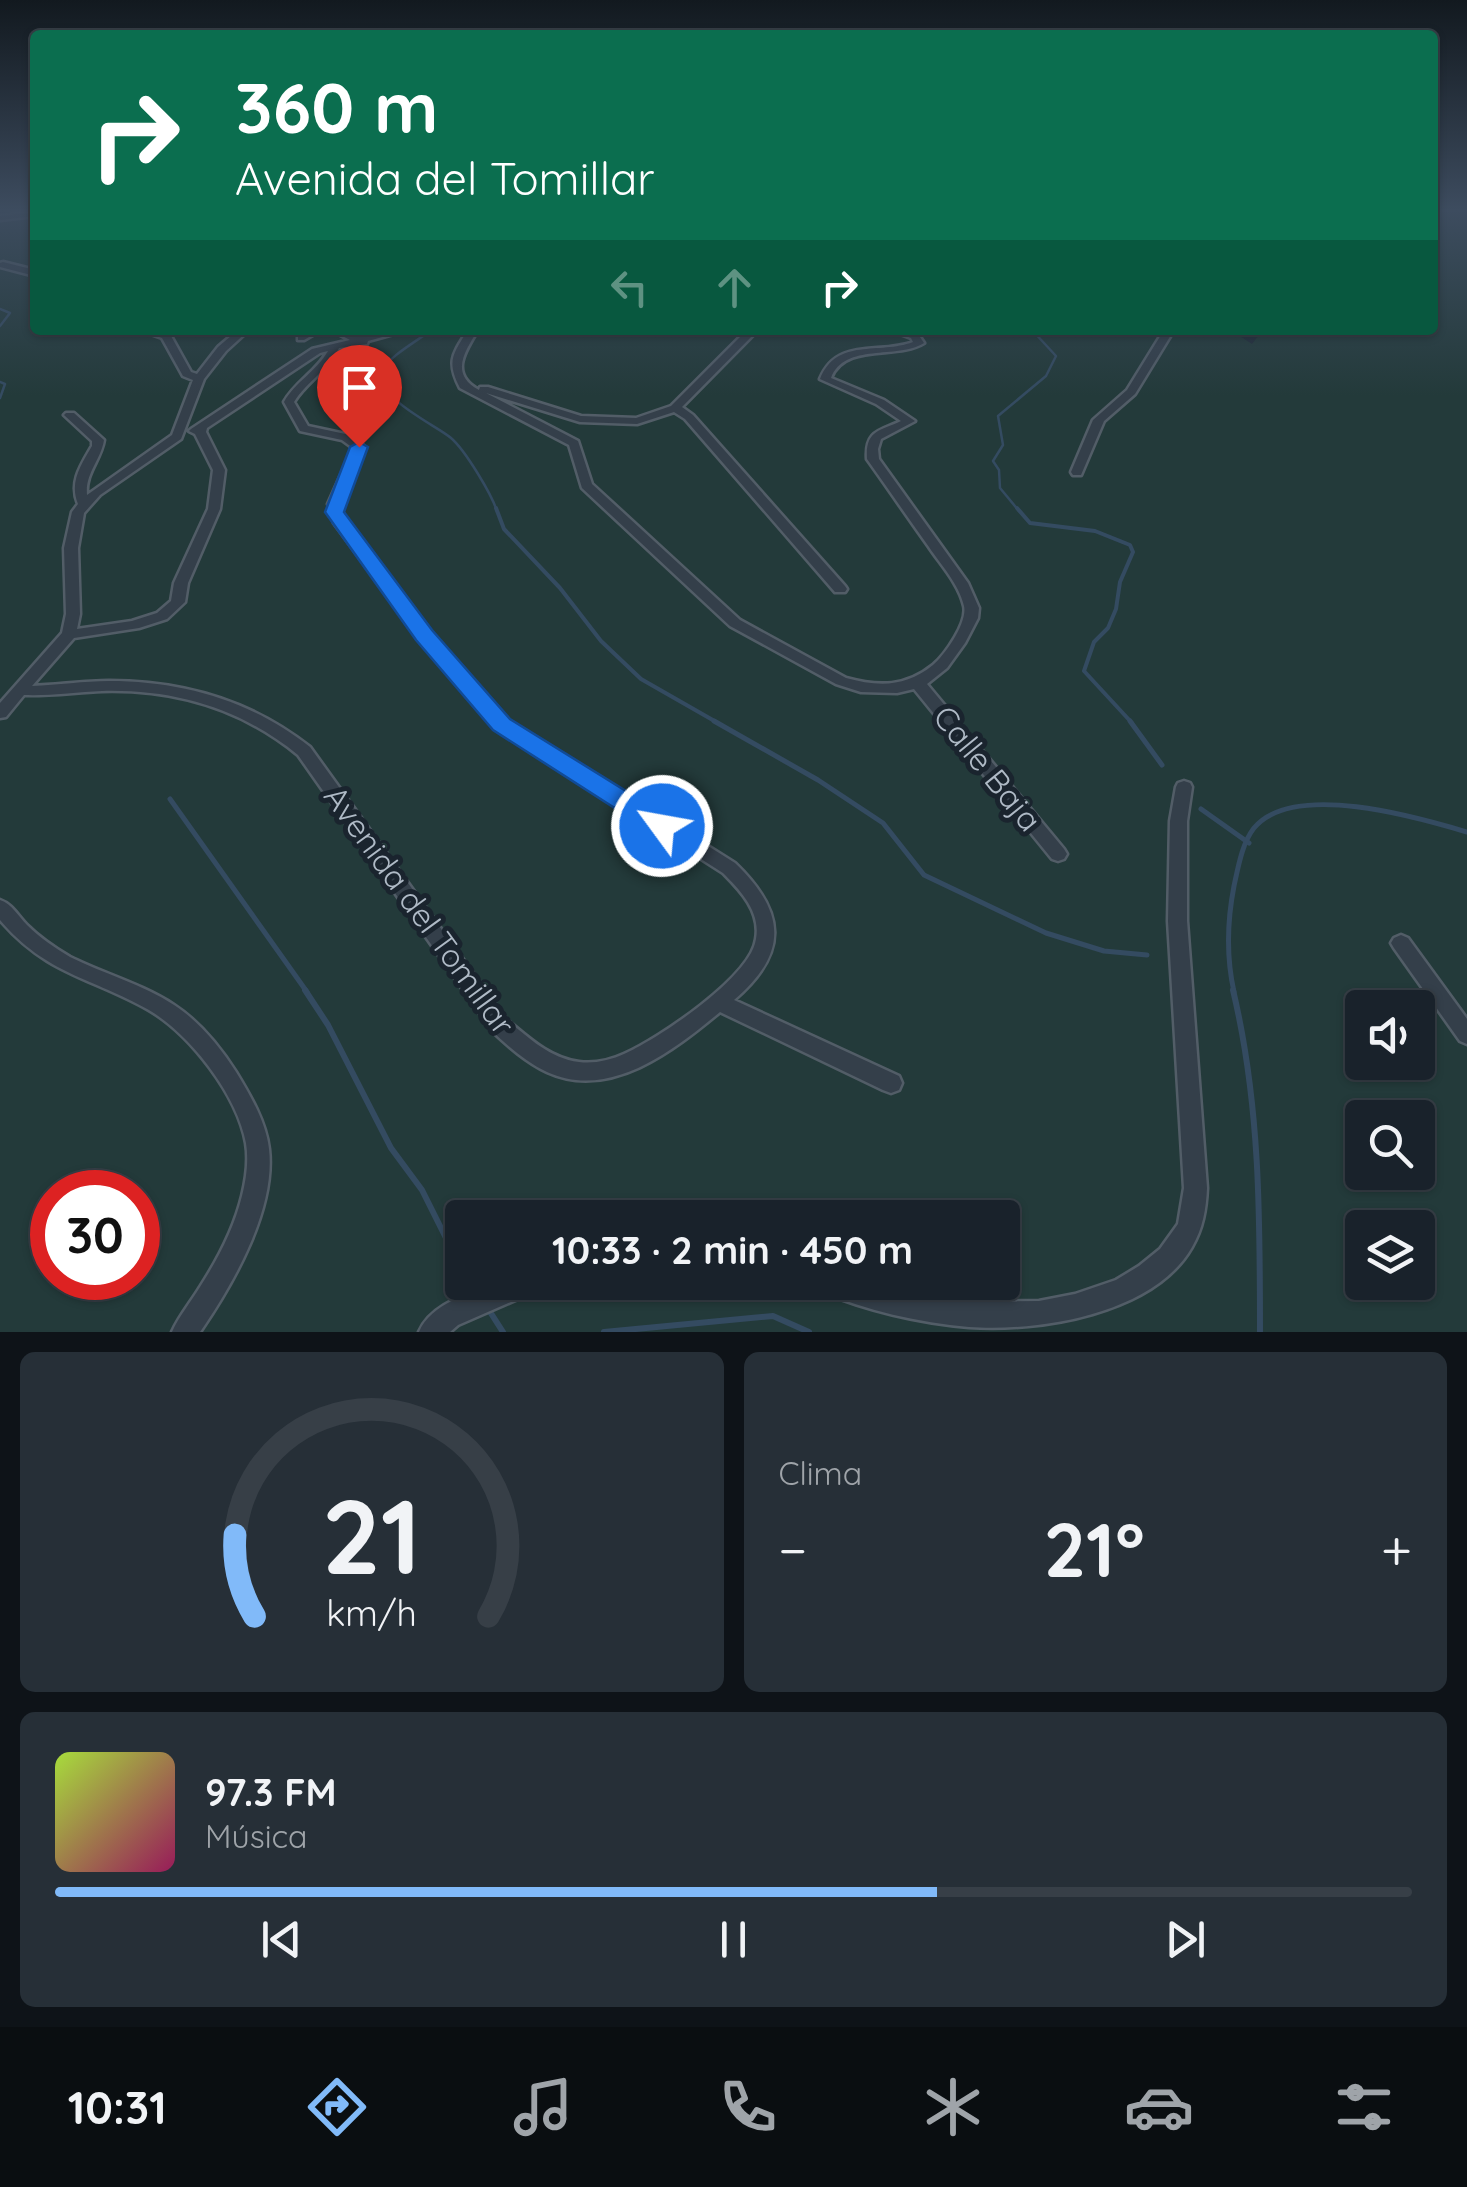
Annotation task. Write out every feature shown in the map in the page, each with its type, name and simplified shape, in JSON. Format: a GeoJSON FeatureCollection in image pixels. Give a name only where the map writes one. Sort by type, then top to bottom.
{"type":"FeatureCollection","features":[{"type":"Feature","properties":{"kind":"street"},"geometry":{"type":"LineString","coordinates":[[167,335],[187,374],[199,379]]}},
{"type":"Feature","properties":{"kind":"street"},"geometry":{"type":"LineString","coordinates":[[69,634],[134,625],[162,616],[178,602],[181,584],[214,508],[219,470],[193,427],[199,379],[238,335]]}},
{"type":"Feature","properties":{"kind":"street"},"geometry":{"type":"LineString","coordinates":[[300,338],[306,335]]}},
{"type":"Feature","properties":{"kind":"street"},"geometry":{"type":"LineString","coordinates":[[81,498],[335,338],[362,342],[386,335]]}},
{"type":"Feature","properties":{"kind":"street"},"geometry":{"type":"LineString","coordinates":[[470,335],[454,362],[454,370],[462,380],[574,443],[586,485],[735,623],[841,681],[879,688],[918,683],[942,665],[971,618],[969,597],[873,459],[870,444],[874,438],[909,421],[880,402],[831,383],[824,374],[832,365],[857,354],[919,343],[912,335]]}},
{"type":"Feature","properties":{"kind":"street"},"geometry":{"type":"LineString","coordinates":[[481,392],[599,422],[636,422],[675,408],[748,335]]}},
{"type":"Feature","properties":{"kind":"street"},"geometry":{"type":"LineString","coordinates":[[1077,472],[1098,420],[1131,392],[1167,335]]}},
{"type":"Feature","properties":{"kind":"street","name":"Avenida del Tomillar"},"geometry":{"type":"LineString","coordinates":[[22,690],[107,686],[179,692],[238,710],[282,731],[304,751],[499,1024],[537,1056],[588,1071],[621,1069],[646,1056],[718,1002],[749,973],[766,941],[758,900],[729,868],[502,724],[476,700],[413,621],[334,512],[359,447],[356,441],[304,429],[289,402],[297,390],[326,367],[335,338]]}},
{"type":"Feature","properties":{"kind":"street"},"geometry":{"type":"LineString","coordinates":[[675,408],[690,416],[840,589]]}},
{"type":"Feature","properties":{"kind":"street"},"geometry":{"type":"LineString","coordinates":[[0,712],[69,634],[73,614],[71,548],[81,498],[80,479],[98,446],[70,415]]}},
{"type":"Feature","properties":{"kind":"street","name":"Calle Baja"},"geometry":{"type":"LineString","coordinates":[[918,683],[1058,854]]}},
{"type":"Feature","properties":{"kind":"street"},"geometry":{"type":"LineString","coordinates":[[885,1300],[949,1320],[988,1324],[1035,1322],[1094,1305],[1138,1282],[1172,1254],[1191,1225],[1195,1166],[1174,932],[1184,788]]}},
{"type":"Feature","properties":{"kind":"street"},"geometry":{"type":"LineString","coordinates":[[0,908],[7,930],[61,964],[153,1002],[184,1024],[232,1084],[252,1125],[259,1152],[245,1222],[212,1291],[185,1332]]}},
{"type":"Feature","properties":{"kind":"street"},"geometry":{"type":"LineString","coordinates":[[1401,944],[1467,1034]]}},
{"type":"Feature","properties":{"kind":"street"},"geometry":{"type":"LineString","coordinates":[[718,1002],[892,1084]]}},
{"type":"Feature","properties":{"kind":"street"},"geometry":{"type":"LineString","coordinates":[[432,1332],[448,1316],[485,1300]]}},
{"type":"Feature","properties":{"kind":"green space"},"geometry":{"type":"Polygon","coordinates":[[[0,271],[30,271],[30,335],[1238,335],[1252,344],[1256,335],[1438,335],[1438,271],[1467,271],[1467,1332],[0,1332],[0,271]]]}},
{"type":"Feature","properties":{"kind":"waterway"},"geometry":{"type":"LineString","coordinates":[[0,309],[10,313],[0,326]]}},
{"type":"Feature","properties":{"kind":"waterway"},"geometry":{"type":"LineString","coordinates":[[424,335],[392,359],[383,370],[382,380],[396,400],[457,444],[497,511]]}},
{"type":"Feature","properties":{"kind":"waterway"},"geometry":{"type":"LineString","coordinates":[[1019,511],[1000,488],[999,470],[993,461],[1003,445],[998,416],[1046,376],[1056,356],[1037,335]]}},
{"type":"Feature","properties":{"kind":"waterway"},"geometry":{"type":"LineString","coordinates":[[0,382],[5,384],[0,398]]}},
{"type":"Feature","properties":{"kind":"waterway"},"geometry":{"type":"LineString","coordinates":[[496,508],[504,529],[560,588],[601,641],[641,679],[718,723]]}},
{"type":"Feature","properties":{"kind":"waterway"},"geometry":{"type":"LineString","coordinates":[[1017,508],[1030,523],[1095,531],[1130,545],[1133,552],[1120,582],[1116,609],[1108,628],[1094,642],[1084,671],[1132,723]]}},
{"type":"Feature","properties":{"kind":"waterway"},"geometry":{"type":"LineString","coordinates":[[714,721],[818,780],[883,823],[924,875],[1046,933],[1104,951],[1147,955]]}},
{"type":"Feature","properties":{"kind":"waterway"},"geometry":{"type":"LineString","coordinates":[[1130,721],[1162,765]]}},
{"type":"Feature","properties":{"kind":"waterway"},"geometry":{"type":"LineString","coordinates":[[170,799],[307,992]]}},
{"type":"Feature","properties":{"kind":"waterway"},"geometry":{"type":"LineString","coordinates":[[1246,841],[1254,828],[1272,814],[1325,805],[1388,812],[1467,832]]}},
{"type":"Feature","properties":{"kind":"waterway"},"geometry":{"type":"LineString","coordinates":[[1201,809],[1246,841]]}},
{"type":"Feature","properties":{"kind":"waterway"},"geometry":{"type":"LineString","coordinates":[[1234,992],[1228,939],[1230,913],[1246,841]]}},
{"type":"Feature","properties":{"kind":"waterway"},"geometry":{"type":"LineString","coordinates":[[305,990],[328,1025],[391,1148],[422,1190],[445,1236]]}},
{"type":"Feature","properties":{"kind":"waterway"},"geometry":{"type":"LineString","coordinates":[[1233,990],[1253,1117],[1259,1203],[1260,1332]]}},
{"type":"Feature","properties":{"kind":"waterway"},"geometry":{"type":"LineString","coordinates":[[487,1307],[503,1332]]}},
{"type":"Feature","properties":{"kind":"waterway"},"geometry":{"type":"LineString","coordinates":[[604,1332],[773,1316],[809,1332]]}},
{"type":"Feature","properties":{"kind":"route"},"geometry":{"type":"LineString","coordinates":[[359,447],[335,501],[334,512],[424,635],[476,700],[502,724],[662,826]]}}]}
